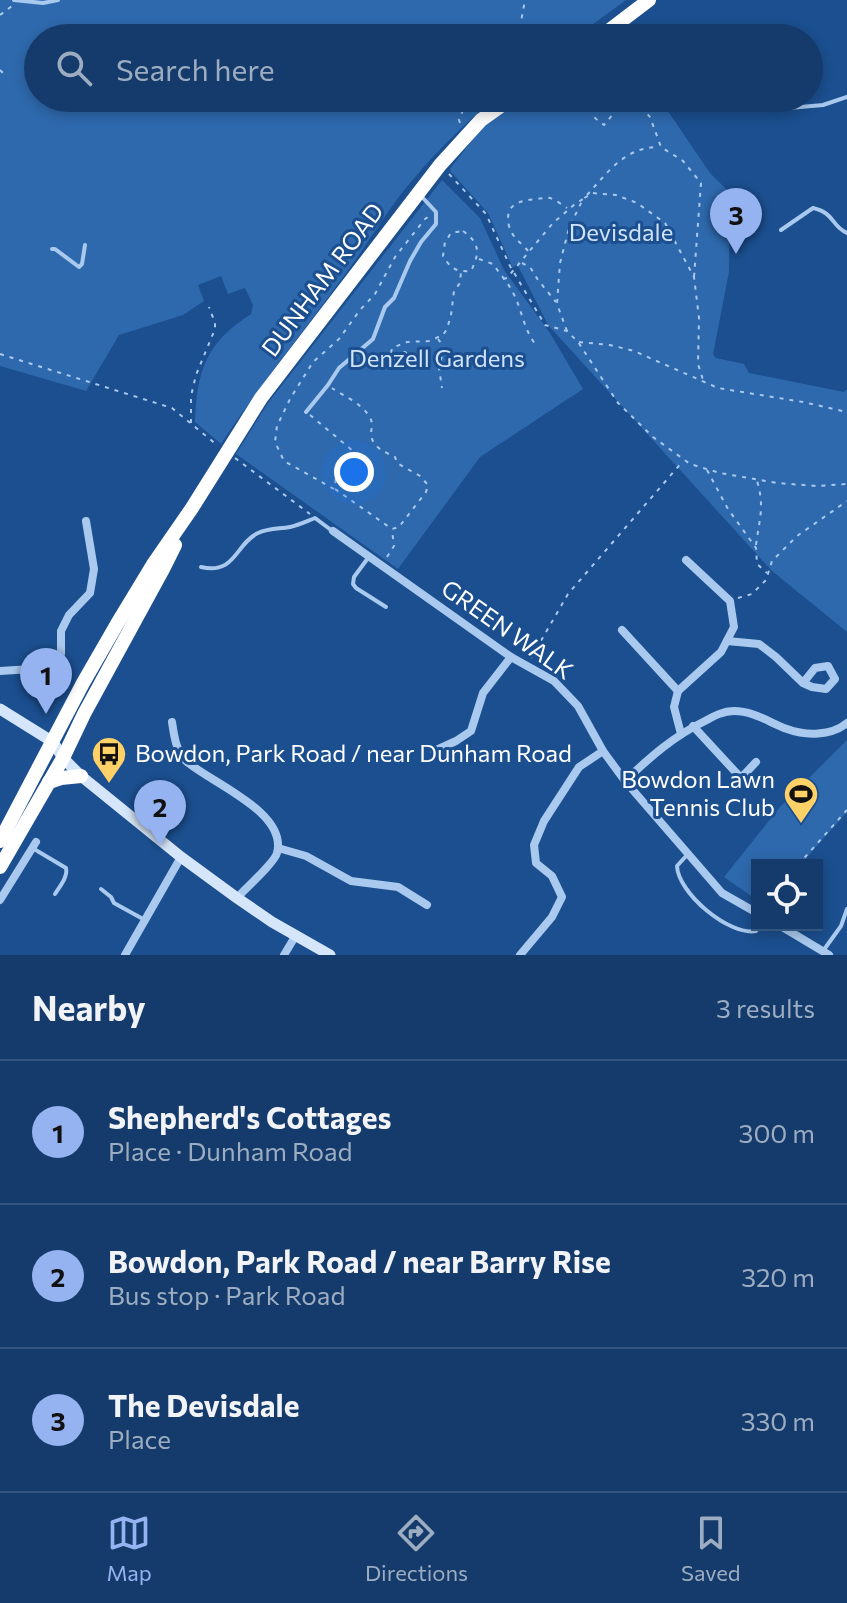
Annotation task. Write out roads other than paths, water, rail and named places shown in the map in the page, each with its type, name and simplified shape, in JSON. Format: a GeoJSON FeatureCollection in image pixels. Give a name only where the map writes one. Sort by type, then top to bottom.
{"type":"FeatureCollection","features":[{"type":"Feature","properties":{"kind":"highway"},"geometry":{"type":"LineString","coordinates":[[617,24],[649,0]]}},
{"type":"Feature","properties":{"kind":"highway","name":"DUNHAM ROAD"},"geometry":{"type":"LineString","coordinates":[[0,841],[117,624],[261,398],[417,193],[468,133],[492,112]]}},
{"type":"Feature","properties":{"kind":"highway","name":"DUNHAM ROAD"},"geometry":{"type":"LineString","coordinates":[[0,867],[63,758],[192,508]]}},
{"type":"Feature","properties":{"kind":"highway"},"geometry":{"type":"LineString","coordinates":[[53,742],[61,739],[77,717],[84,714]]}},
{"type":"Feature","properties":{"kind":"highway"},"geometry":{"type":"LineString","coordinates":[[28,791],[38,784],[50,762],[63,758]]}},
{"type":"Feature","properties":{"kind":"highway"},"geometry":{"type":"LineString","coordinates":[[49,782],[81,776]]}},
{"type":"Feature","properties":{"kind":"main road"},"geometry":{"type":"LineString","coordinates":[[0,709],[53,742],[63,758],[81,776],[181,857],[237,898],[330,955]]}},
{"type":"Feature","properties":{"kind":"street"},"geometry":{"type":"LineString","coordinates":[[0,671],[47,668],[61,654],[61,631],[69,615],[90,593],[94,569],[86,521]]}},
{"type":"Feature","properties":{"kind":"street","name":"GREEN WALK"},"geometry":{"type":"LineString","coordinates":[[333,531],[368,558],[405,579],[511,657],[554,681],[578,706],[603,751],[625,781],[722,893],[751,909]]}},
{"type":"Feature","properties":{"kind":"street"},"geometry":{"type":"LineString","coordinates":[[681,734],[674,707],[678,691],[721,652],[734,627],[730,601],[686,560]]}},
{"type":"Feature","properties":{"kind":"street"},"geometry":{"type":"LineString","coordinates":[[622,630],[678,691]]}},
{"type":"Feature","properties":{"kind":"street"},"geometry":{"type":"LineString","coordinates":[[727,641],[759,644],[803,683]]}},
{"type":"Feature","properties":{"kind":"street"},"geometry":{"type":"LineString","coordinates":[[434,751],[471,731],[483,693],[511,657]]}},
{"type":"Feature","properties":{"kind":"street"},"geometry":{"type":"LineString","coordinates":[[625,781],[661,747],[722,712],[736,710],[753,714],[789,730],[807,733],[823,734],[847,723]]}},
{"type":"Feature","properties":{"kind":"street"},"geometry":{"type":"LineString","coordinates":[[172,722],[176,743],[184,760],[266,817],[279,838],[277,856],[237,898]]}},
{"type":"Feature","properties":{"kind":"street"},"geometry":{"type":"LineString","coordinates":[[693,726],[741,778],[756,762]]}},
{"type":"Feature","properties":{"kind":"street"},"geometry":{"type":"LineString","coordinates":[[520,955],[552,917],[562,897],[552,876],[536,863],[534,845],[544,821],[579,767],[603,751]]}},
{"type":"Feature","properties":{"kind":"street"},"geometry":{"type":"LineString","coordinates":[[0,900],[34,845]]}},
{"type":"Feature","properties":{"kind":"street"},"geometry":{"type":"LineString","coordinates":[[278,848],[306,856],[351,881],[398,887],[427,905]]}},
{"type":"Feature","properties":{"kind":"street"},"geometry":{"type":"LineString","coordinates":[[125,955],[181,857]]}},
{"type":"Feature","properties":{"kind":"street"},"geometry":{"type":"LineString","coordinates":[[789,931],[826,953]]}},
{"type":"Feature","properties":{"kind":"street"},"geometry":{"type":"LineString","coordinates":[[284,955],[296,935]]}},
{"type":"Feature","properties":{"kind":"lane"},"geometry":{"type":"LineString","coordinates":[[16,0],[43,3],[58,0]]}},
{"type":"Feature","properties":{"kind":"lane"},"geometry":{"type":"LineString","coordinates":[[823,105],[847,97]]}},
{"type":"Feature","properties":{"kind":"lane"},"geometry":{"type":"LineString","coordinates":[[306,412],[339,368],[373,339],[385,307],[394,298],[410,261],[434,226],[436,212],[417,193]]}},
{"type":"Feature","properties":{"kind":"lane"},"geometry":{"type":"LineString","coordinates":[[781,230],[813,208],[826,211],[839,229],[847,233]]}},
{"type":"Feature","properties":{"kind":"lane"},"geometry":{"type":"LineString","coordinates":[[52,249],[79,267],[85,245]]}},
{"type":"Feature","properties":{"kind":"lane"},"geometry":{"type":"LineString","coordinates":[[359,352],[382,366],[405,353]]}},
{"type":"Feature","properties":{"kind":"lane","name":"GREEN WALK"},"geometry":{"type":"LineString","coordinates":[[201,567],[213,568],[230,563],[249,539],[275,528],[315,518],[333,531]]}},
{"type":"Feature","properties":{"kind":"lane"},"geometry":{"type":"LineString","coordinates":[[368,558],[354,577],[353,584],[386,607]]}},
{"type":"Feature","properties":{"kind":"lane"},"geometry":{"type":"LineString","coordinates":[[34,845],[66,868],[64,879],[55,894]]}},
{"type":"Feature","properties":{"kind":"lane"},"geometry":{"type":"LineString","coordinates":[[688,853],[677,866],[677,875],[687,892],[715,916],[748,933],[756,931]]}},
{"type":"Feature","properties":{"kind":"lane"},"geometry":{"type":"LineString","coordinates":[[101,889],[114,903],[145,921]]}},
{"type":"Feature","properties":{"kind":"lane"},"geometry":{"type":"LineString","coordinates":[[826,953],[847,909]]}},
{"type":"Feature","properties":{"kind":"place","name":"The Devisdale"},"geometry":{"type":"Point","coordinates":[736,254]}},
{"type":"Feature","properties":{"kind":"place","name":"Shepherd's Cottages"},"geometry":{"type":"Point","coordinates":[46,714]}},
{"type":"Feature","properties":{"kind":"place","name":"Bowdon, Park Road / near Dunham Road"},"geometry":{"type":"Point","coordinates":[109,785]}},
{"type":"Feature","properties":{"kind":"place","name":"Bowdon Lawn Tennis Club"},"geometry":{"type":"Point","coordinates":[801,825]}},
{"type":"Feature","properties":{"kind":"place","name":"Bowdon, Park Road / near Barry Rise"},"geometry":{"type":"Point","coordinates":[160,846]}},
{"type":"Feature","properties":{"kind":"park label","name":"Devisdale"},"geometry":{"type":"Point","coordinates":[621,233]}},
{"type":"Feature","properties":{"kind":"park label","name":"Denzell Gardens"},"geometry":{"type":"Point","coordinates":[437,359]}}]}
